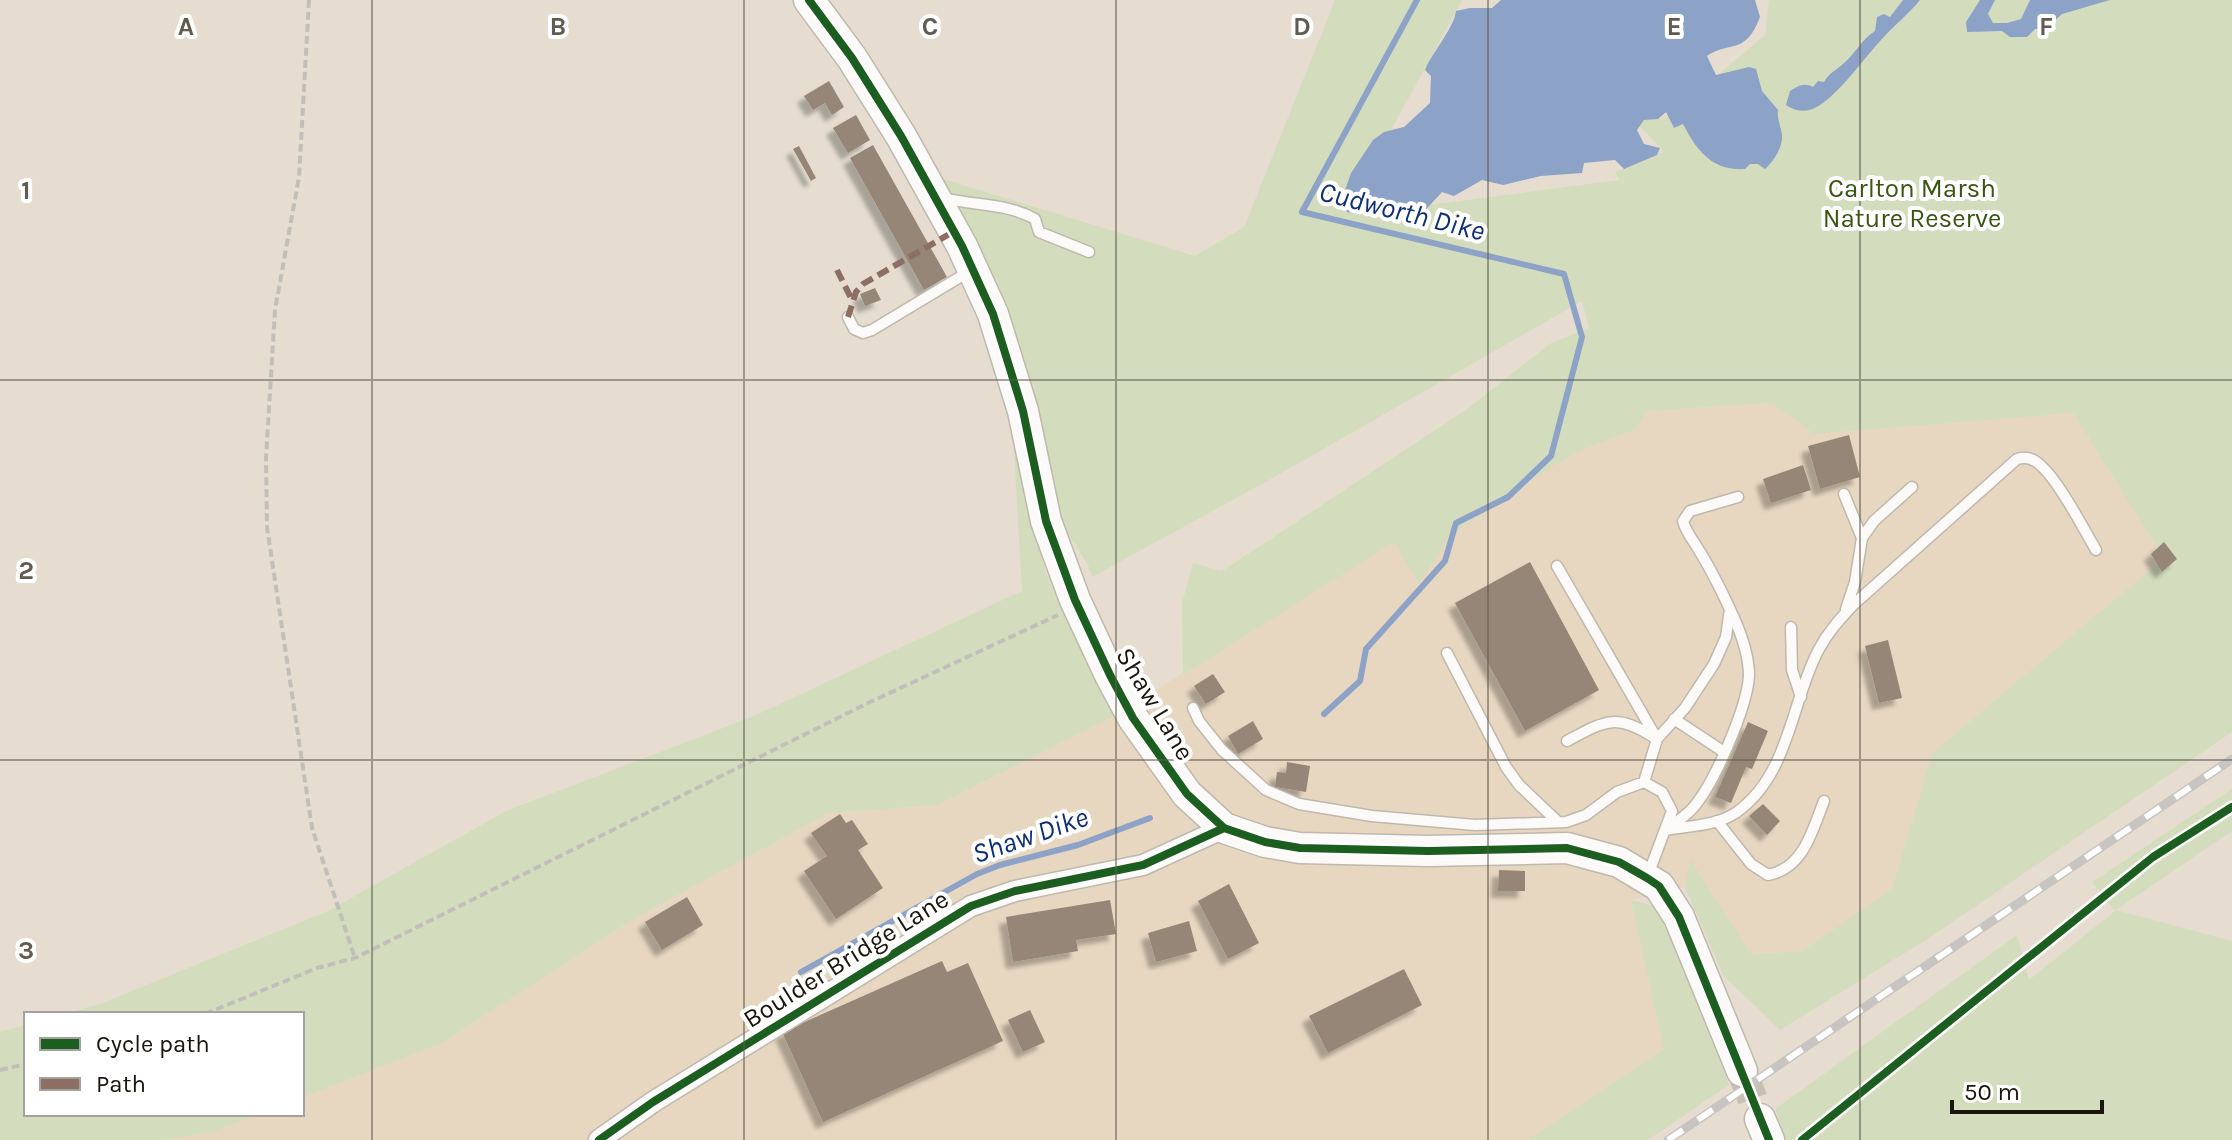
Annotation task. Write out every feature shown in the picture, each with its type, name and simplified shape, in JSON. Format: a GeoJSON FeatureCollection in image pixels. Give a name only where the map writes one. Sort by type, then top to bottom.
{"type":"FeatureCollection","features":[{"type":"Feature","properties":{"kind":"street","name":"Shaw Lane"},"geometry":{"type":"LineString","coordinates":[[809,0],[852,58],[901,136],[993,314],[1023,411],[1046,521],[1078,606],[1133,718],[1187,794],[1224,828],[1265,842],[1300,848],[1416,851],[1567,848],[1619,862],[1659,886],[1679,917],[1742,1071]]}},
{"type":"Feature","properties":{"kind":"street","name":"Boulder Bridge Lane"},"geometry":{"type":"LineString","coordinates":[[599,1140],[653,1102],[971,906],[1015,891],[1143,865],[1224,828]]}},
{"type":"Feature","properties":{"kind":"lane"},"geometry":{"type":"LineString","coordinates":[[934,196],[984,203],[1026,214],[1035,219],[1039,232],[1089,252]]}},
{"type":"Feature","properties":{"kind":"lane"},"geometry":{"type":"LineString","coordinates":[[848,317],[854,329],[863,333],[872,330],[972,270]]}},
{"type":"Feature","properties":{"kind":"lane"},"geometry":{"type":"LineString","coordinates":[[1665,830],[1717,821],[1735,813],[1753,798],[1768,777],[1792,727],[1818,649],[1830,630],[2017,459],[2033,459],[2046,470],[2096,550]]}},
{"type":"Feature","properties":{"kind":"lane"},"geometry":{"type":"LineString","coordinates":[[1844,614],[1855,582],[1862,538],[1874,521],[1912,487]]}},
{"type":"Feature","properties":{"kind":"lane"},"geometry":{"type":"LineString","coordinates":[[1844,494],[1862,538]]}},
{"type":"Feature","properties":{"kind":"lane"},"geometry":{"type":"LineString","coordinates":[[1665,830],[1691,810],[1703,794],[1746,696],[1749,674],[1746,651],[1730,609],[1685,530],[1683,521],[1690,511],[1738,497]]}},
{"type":"Feature","properties":{"kind":"lane"},"geometry":{"type":"LineString","coordinates":[[1557,566],[1657,739]]}},
{"type":"Feature","properties":{"kind":"lane"},"geometry":{"type":"LineString","coordinates":[[1644,782],[1657,739],[1685,708],[1714,664],[1726,637],[1730,609]]}},
{"type":"Feature","properties":{"kind":"lane"},"geometry":{"type":"LineString","coordinates":[[1791,627],[1792,670],[1801,699]]}},
{"type":"Feature","properties":{"kind":"lane"},"geometry":{"type":"LineString","coordinates":[[1447,653],[1519,785],[1558,822]]}},
{"type":"Feature","properties":{"kind":"lane"},"geometry":{"type":"LineString","coordinates":[[1193,708],[1209,734],[1237,765],[1266,790],[1299,804],[1437,824],[1523,825],[1558,822],[1586,815],[1617,792],[1644,782],[1662,792],[1672,811],[1647,878]]}},
{"type":"Feature","properties":{"kind":"lane"},"geometry":{"type":"LineString","coordinates":[[1674,719],[1724,752]]}},
{"type":"Feature","properties":{"kind":"lane"},"geometry":{"type":"LineString","coordinates":[[1567,741],[1595,726],[1612,722],[1633,724],[1657,739]]}},
{"type":"Feature","properties":{"kind":"lane"},"geometry":{"type":"LineString","coordinates":[[1717,821],[1751,864],[1768,875],[1781,873],[1801,857],[1824,801]]}},
{"type":"Feature","properties":{"kind":"path"},"geometry":{"type":"LineString","coordinates":[[309,0],[299,177],[275,310],[266,458],[267,527],[312,828],[355,958]]}},
{"type":"Feature","properties":{"kind":"path"},"geometry":{"type":"LineString","coordinates":[[210,1012],[317,968],[355,958],[868,703],[1078,606]]}},
{"type":"Feature","properties":{"kind":"path"},"geometry":{"type":"LineString","coordinates":[[0,1070],[24,1064]]}},
{"type":"Feature","properties":{"kind":"shaded area"},"geometry":{"type":"Polygon","coordinates":[[[1772,403],[1815,434],[2072,412],[2165,558],[1932,753],[1892,889],[1802,951],[1751,954],[1690,860],[1685,887],[1632,900],[1664,1049],[1528,1140],[165,1140],[215,1131],[255,1116],[304,1116],[304,1097],[442,1043],[634,919],[829,813],[939,805],[1116,715],[1394,541],[1419,582],[1453,532],[1556,464],[1646,411],[1772,403]]]}},
{"type":"Feature","properties":{"kind":"green space","name":"Carlton Marsh Nature Reserve"},"geometry":{"type":"Polygon","coordinates":[[[1335,0],[1462,0],[1359,189],[1414,207],[1619,180],[1615,172],[1664,152],[1635,121],[1667,118],[1765,35],[1769,0],[2232,0],[2232,732],[1926,940],[1780,1030],[1723,975],[1685,887],[1690,859],[1751,954],[1802,951],[1892,889],[1932,753],[2164,558],[2073,413],[1814,434],[1772,403],[1646,411],[1635,429],[1586,448],[1556,464],[1454,532],[1419,583],[1394,542],[1183,675],[1182,603],[1193,563],[1222,571],[1467,409],[1551,343],[1589,328],[1582,301],[1271,479],[1092,577],[1088,565],[1059,519],[940,178],[1195,256],[1244,227],[1335,0]]]}},
{"type":"Feature","properties":{"kind":"green space"},"geometry":{"type":"Polygon","coordinates":[[[1013,434],[1046,573],[1116,715],[938,805],[829,813],[634,919],[442,1043],[304,1097],[304,1012],[72,1012],[100,1004],[328,911],[506,811],[754,716],[1022,591],[1013,434]]]}},
{"type":"Feature","properties":{"kind":"green space"},"geometry":{"type":"Polygon","coordinates":[[[2232,789],[2232,831],[2116,910],[2232,941],[2232,1140],[1786,1140],[1775,1109],[2017,935],[2029,980],[2115,911],[2092,882],[2232,789]]]}},
{"type":"Feature","properties":{"kind":"green space"},"geometry":{"type":"Polygon","coordinates":[[[1631,900],[1655,906],[1689,974],[1729,1085],[1648,1140],[1528,1140],[1664,1049],[1631,900]]]}},
{"type":"Feature","properties":{"kind":"green space"},"geometry":{"type":"Polygon","coordinates":[[[24,1026],[24,1116],[255,1116],[215,1131],[165,1140],[0,1140],[0,1032],[24,1026]]]}},
{"type":"Feature","properties":{"kind":"water"},"geometry":{"type":"Polygon","coordinates":[[[1501,0],[1755,0],[1760,17],[1749,37],[1707,56],[1716,75],[1749,67],[1756,69],[1762,91],[1778,110],[1782,140],[1777,154],[1765,169],[1758,164],[1750,164],[1745,169],[1723,167],[1700,151],[1683,124],[1674,128],[1666,112],[1658,119],[1644,120],[1637,130],[1644,144],[1660,148],[1657,155],[1624,169],[1615,160],[1584,163],[1582,173],[1541,176],[1503,185],[1482,180],[1454,196],[1442,192],[1420,216],[1408,219],[1347,212],[1343,196],[1351,173],[1373,140],[1384,132],[1404,127],[1430,103],[1431,76],[1425,70],[1456,11],[1492,8],[1501,0]]]}},
{"type":"Feature","properties":{"kind":"water"},"geometry":{"type":"Polygon","coordinates":[[[1903,0],[1920,0],[1828,99],[1807,111],[1786,105],[1793,89],[1804,85],[1813,87],[1818,81],[1824,82],[1875,31],[1877,17],[1884,14],[1890,17],[1903,0]]]}},
{"type":"Feature","properties":{"kind":"water"},"geometry":{"type":"Polygon","coordinates":[[[1980,0],[1995,0],[1988,14],[1993,23],[2007,23],[2021,19],[2030,0],[2110,0],[2062,14],[2046,29],[2035,29],[2027,37],[2010,37],[2002,31],[1967,32],[1966,22],[1980,0]]]}},
{"type":"Feature","properties":{"kind":"building"},"geometry":{"type":"Polygon","coordinates":[[[829,81],[844,107],[832,115],[825,103],[813,110],[804,96],[829,81]]]}},
{"type":"Feature","properties":{"kind":"building"},"geometry":{"type":"Polygon","coordinates":[[[856,115],[870,140],[848,153],[833,128],[856,115]]]}},
{"type":"Feature","properties":{"kind":"building"},"geometry":{"type":"Polygon","coordinates":[[[873,145],[947,277],[924,290],[850,158],[873,145]]]}},
{"type":"Feature","properties":{"kind":"building"},"geometry":{"type":"Polygon","coordinates":[[[799,146],[816,178],[811,181],[793,149],[799,146]]]}},
{"type":"Feature","properties":{"kind":"building"},"geometry":{"type":"Polygon","coordinates":[[[875,288],[881,300],[865,306],[860,294],[875,288]]]}},
{"type":"Feature","properties":{"kind":"building"},"geometry":{"type":"Polygon","coordinates":[[[1849,435],[1860,477],[1820,489],[1808,446],[1849,435]]]}},
{"type":"Feature","properties":{"kind":"building"},"geometry":{"type":"Polygon","coordinates":[[[1803,465],[1811,490],[1771,503],[1763,479],[1803,465]]]}},
{"type":"Feature","properties":{"kind":"building"},"geometry":{"type":"Polygon","coordinates":[[[2164,542],[2177,559],[2162,572],[2151,554],[2164,542]]]}},
{"type":"Feature","properties":{"kind":"building"},"geometry":{"type":"Polygon","coordinates":[[[1530,562],[1599,690],[1525,731],[1455,603],[1530,562]]]}},
{"type":"Feature","properties":{"kind":"building"},"geometry":{"type":"Polygon","coordinates":[[[1888,640],[1902,698],[1879,703],[1865,646],[1888,640]]]}},
{"type":"Feature","properties":{"kind":"building"},"geometry":{"type":"Polygon","coordinates":[[[1213,674],[1225,692],[1206,704],[1194,686],[1213,674]]]}},
{"type":"Feature","properties":{"kind":"building"},"geometry":{"type":"Polygon","coordinates":[[[1253,721],[1263,739],[1238,754],[1228,736],[1253,721]]]}},
{"type":"Feature","properties":{"kind":"building"},"geometry":{"type":"Polygon","coordinates":[[[1748,722],[1768,731],[1752,769],[1746,767],[1731,803],[1715,797],[1748,722]]]}},
{"type":"Feature","properties":{"kind":"building"},"geometry":{"type":"Polygon","coordinates":[[[1287,762],[1310,766],[1306,792],[1275,787],[1277,772],[1286,773],[1287,762]]]}},
{"type":"Feature","properties":{"kind":"building"},"geometry":{"type":"Polygon","coordinates":[[[1763,804],[1780,821],[1767,835],[1749,816],[1763,804]]]}},
{"type":"Feature","properties":{"kind":"building"},"geometry":{"type":"Polygon","coordinates":[[[840,814],[846,823],[852,820],[868,844],[858,850],[883,888],[836,919],[804,871],[827,856],[811,833],[840,814]]]}},
{"type":"Feature","properties":{"kind":"building"},"geometry":{"type":"Polygon","coordinates":[[[1499,870],[1525,871],[1525,891],[1498,891],[1499,870]]]}},
{"type":"Feature","properties":{"kind":"building"},"geometry":{"type":"Polygon","coordinates":[[[1229,884],[1259,943],[1228,959],[1198,901],[1229,884]]]}},
{"type":"Feature","properties":{"kind":"building"},"geometry":{"type":"Polygon","coordinates":[[[687,897],[703,925],[662,950],[645,922],[687,897]]]}},
{"type":"Feature","properties":{"kind":"building"},"geometry":{"type":"Polygon","coordinates":[[[1110,900],[1116,934],[1076,940],[1078,951],[1013,962],[1006,917],[1110,900]]]}},
{"type":"Feature","properties":{"kind":"building"},"geometry":{"type":"Polygon","coordinates":[[[1189,921],[1197,951],[1156,962],[1148,933],[1189,921]]]}},
{"type":"Feature","properties":{"kind":"building"},"geometry":{"type":"Polygon","coordinates":[[[942,961],[947,972],[968,963],[1003,1041],[823,1122],[782,1032],[942,961]]]}},
{"type":"Feature","properties":{"kind":"building"},"geometry":{"type":"Polygon","coordinates":[[[1404,969],[1422,1005],[1328,1053],[1309,1016],[1404,969]]]}},
{"type":"Feature","properties":{"kind":"building"},"geometry":{"type":"Polygon","coordinates":[[[1030,1010],[1045,1042],[1023,1052],[1008,1020],[1030,1010]]]}},
{"type":"Feature","properties":{"kind":"waterway","name":"Cudworth Dike"},"geometry":{"type":"LineString","coordinates":[[1324,714],[1360,681],[1366,649],[1445,561],[1456,523],[1508,497],[1551,456],[1582,337],[1564,274],[1302,212],[1417,0]]}},
{"type":"Feature","properties":{"kind":"waterway","name":"Shaw Dike"},"geometry":{"type":"LineString","coordinates":[[801,972],[977,874],[1078,845],[1150,818]]}},
{"type":"Feature","properties":{"kind":"tunnel"},"geometry":{"type":"LineString","coordinates":[[1742,1071],[1760,1119]]}},
{"type":"Feature","properties":{"kind":"railway"},"geometry":{"type":"LineString","coordinates":[[1668,1140],[2232,759]]}},
{"type":"Feature","properties":{"kind":"marked path"},"geometry":{"type":"LineString","coordinates":[[848,317],[856,292],[863,284],[953,232]]}},
{"type":"Feature","properties":{"kind":"marked path"},"geometry":{"type":"LineString","coordinates":[[837,270],[853,302]]}},
{"type":"Feature","properties":{"kind":"cycle path"},"geometry":{"type":"LineString","coordinates":[[809,0],[852,58],[901,136],[962,246],[993,314],[1023,411],[1046,521],[1075,600],[1133,718],[1187,794],[1224,828],[1265,842],[1300,848],[1428,851],[1567,848],[1619,862],[1647,878],[1659,886],[1679,917],[1769,1140]]}},
{"type":"Feature","properties":{"kind":"cycle path"},"geometry":{"type":"LineString","coordinates":[[1802,1140],[2153,857],[2232,807]]}},
{"type":"Feature","properties":{"kind":"cycle path"},"geometry":{"type":"LineString","coordinates":[[599,1140],[653,1102],[971,906],[1015,891],[1143,865],[1224,828]]}}]}
